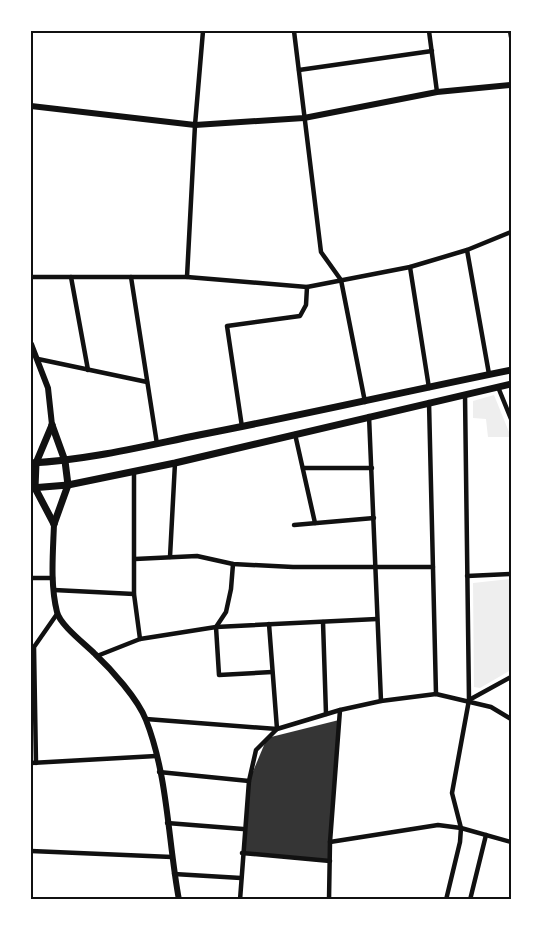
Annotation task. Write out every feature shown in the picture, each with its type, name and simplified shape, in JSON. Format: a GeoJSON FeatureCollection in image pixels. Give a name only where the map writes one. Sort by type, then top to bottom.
{"type":"FeatureCollection","features":[{"type":"Feature","properties":{"kind":"main road"},"geometry":{"type":"LineString","coordinates":[[31,106],[195,124],[304,118],[437,92],[511,85]]}},
{"type":"Feature","properties":{"kind":"main road"},"geometry":{"type":"LineString","coordinates":[[31,344],[48,388],[52,425],[65,461],[68,485],[54,524],[53,578],[57,614],[73,633],[97,656],[134,700],[146,719],[159,772],[179,900]]}},
{"type":"Feature","properties":{"kind":"main road"},"geometry":{"type":"LineString","coordinates":[[34,463],[65,461],[157,444],[366,402],[511,370]]}},
{"type":"Feature","properties":{"kind":"main road"},"geometry":{"type":"LineString","coordinates":[[33,488],[68,485],[175,463],[511,384]]}},
{"type":"Feature","properties":{"kind":"main road"},"geometry":{"type":"LineString","coordinates":[[52,425],[34,463],[33,488],[54,524]]}},
{"type":"Feature","properties":{"kind":"street"},"geometry":{"type":"LineString","coordinates":[[187,277],[195,124],[203,31]]}},
{"type":"Feature","properties":{"kind":"street"},"geometry":{"type":"LineString","coordinates":[[294,31],[321,252],[341,280],[366,402]]}},
{"type":"Feature","properties":{"kind":"street"},"geometry":{"type":"LineString","coordinates":[[430,31],[437,92]]}},
{"type":"Feature","properties":{"kind":"street"},"geometry":{"type":"LineString","coordinates":[[510,31],[511,37]]}},
{"type":"Feature","properties":{"kind":"street"},"geometry":{"type":"LineString","coordinates":[[299,70],[432,51]]}},
{"type":"Feature","properties":{"kind":"street"},"geometry":{"type":"LineString","coordinates":[[31,277],[187,277],[307,287],[410,267],[467,250],[511,232]]}},
{"type":"Feature","properties":{"kind":"street"},"geometry":{"type":"LineString","coordinates":[[467,250],[489,374]]}},
{"type":"Feature","properties":{"kind":"street"},"geometry":{"type":"LineString","coordinates":[[410,267],[429,388]]}},
{"type":"Feature","properties":{"kind":"street"},"geometry":{"type":"LineString","coordinates":[[71,277],[88,370]]}},
{"type":"Feature","properties":{"kind":"street"},"geometry":{"type":"LineString","coordinates":[[131,277],[157,444]]}},
{"type":"Feature","properties":{"kind":"street"},"geometry":{"type":"LineString","coordinates":[[242,427],[227,326],[300,316],[306,305],[307,287]]}},
{"type":"Feature","properties":{"kind":"street"},"geometry":{"type":"LineString","coordinates":[[38,359],[147,382]]}},
{"type":"Feature","properties":{"kind":"street"},"geometry":{"type":"LineString","coordinates":[[498,387],[511,419]]}},
{"type":"Feature","properties":{"kind":"street"},"geometry":{"type":"LineString","coordinates":[[446,900],[460,842],[461,828],[452,793],[469,700],[465,395]]}},
{"type":"Feature","properties":{"kind":"street"},"geometry":{"type":"LineString","coordinates":[[429,402],[436,694]]}},
{"type":"Feature","properties":{"kind":"street"},"geometry":{"type":"LineString","coordinates":[[370,416],[381,701]]}},
{"type":"Feature","properties":{"kind":"street"},"geometry":{"type":"LineString","coordinates":[[295,434],[315,523]]}},
{"type":"Feature","properties":{"kind":"street"},"geometry":{"type":"LineString","coordinates":[[170,557],[175,463]]}},
{"type":"Feature","properties":{"kind":"street"},"geometry":{"type":"LineString","coordinates":[[303,468],[372,468]]}},
{"type":"Feature","properties":{"kind":"street"},"geometry":{"type":"LineString","coordinates":[[134,471],[134,594],[140,639]]}},
{"type":"Feature","properties":{"kind":"street"},"geometry":{"type":"LineString","coordinates":[[294,525],[374,518]]}},
{"type":"Feature","properties":{"kind":"street"},"geometry":{"type":"LineString","coordinates":[[135,559],[197,556],[233,564],[376,568],[433,567]]}},
{"type":"Feature","properties":{"kind":"street"},"geometry":{"type":"LineString","coordinates":[[233,564],[232,589],[226,612],[216,628],[219,675],[272,672]]}},
{"type":"Feature","properties":{"kind":"street"},"geometry":{"type":"LineString","coordinates":[[467,576],[511,574]]}},
{"type":"Feature","properties":{"kind":"street"},"geometry":{"type":"LineString","coordinates":[[31,578],[53,578]]}},
{"type":"Feature","properties":{"kind":"street"},"geometry":{"type":"LineString","coordinates":[[54,590],[134,594]]}},
{"type":"Feature","properties":{"kind":"street"},"geometry":{"type":"LineString","coordinates":[[57,614],[33,647],[34,763],[156,756]]}},
{"type":"Feature","properties":{"kind":"street"},"geometry":{"type":"LineString","coordinates":[[97,656],[140,639],[216,628],[377,619]]}},
{"type":"Feature","properties":{"kind":"street"},"geometry":{"type":"LineString","coordinates":[[323,622],[326,714]]}},
{"type":"Feature","properties":{"kind":"street"},"geometry":{"type":"LineString","coordinates":[[269,624],[277,729]]}},
{"type":"Feature","properties":{"kind":"street"},"geometry":{"type":"LineString","coordinates":[[469,700],[511,678]]}},
{"type":"Feature","properties":{"kind":"street"},"geometry":{"type":"LineString","coordinates":[[146,719],[277,729],[340,710],[381,701],[436,694],[469,700],[491,707],[511,719]]}},
{"type":"Feature","properties":{"kind":"street"},"geometry":{"type":"LineString","coordinates":[[329,900],[330,842],[340,710]]}},
{"type":"Feature","properties":{"kind":"street"},"geometry":{"type":"LineString","coordinates":[[240,900],[243,829],[249,781],[256,750],[277,729]]}},
{"type":"Feature","properties":{"kind":"street"},"geometry":{"type":"LineString","coordinates":[[159,772],[249,781]]}},
{"type":"Feature","properties":{"kind":"street"},"geometry":{"type":"LineString","coordinates":[[167,823],[243,829]]}},
{"type":"Feature","properties":{"kind":"street"},"geometry":{"type":"LineString","coordinates":[[330,842],[438,825],[461,828],[511,842]]}},
{"type":"Feature","properties":{"kind":"street"},"geometry":{"type":"LineString","coordinates":[[470,900],[486,835]]}},
{"type":"Feature","properties":{"kind":"street"},"geometry":{"type":"LineString","coordinates":[[31,851],[172,857]]}},
{"type":"Feature","properties":{"kind":"street"},"geometry":{"type":"LineString","coordinates":[[242,853],[330,861]]}},
{"type":"Feature","properties":{"kind":"street"},"geometry":{"type":"LineString","coordinates":[[174,874],[241,878]]}},
{"type":"Feature","properties":{"kind":"shaded area"},"geometry":{"type":"Polygon","coordinates":[[[494,395],[511,437],[488,437],[486,419],[473,418],[473,401],[494,395]]]}},
{"type":"Feature","properties":{"kind":"shaded area"},"geometry":{"type":"Polygon","coordinates":[[[511,579],[511,670],[480,688],[474,687],[473,583],[511,579]]]}},
{"type":"Feature","properties":{"kind":"building"},"geometry":{"type":"Polygon","coordinates":[[[339,720],[330,861],[242,853],[249,781],[267,738],[339,720]]]}}]}
